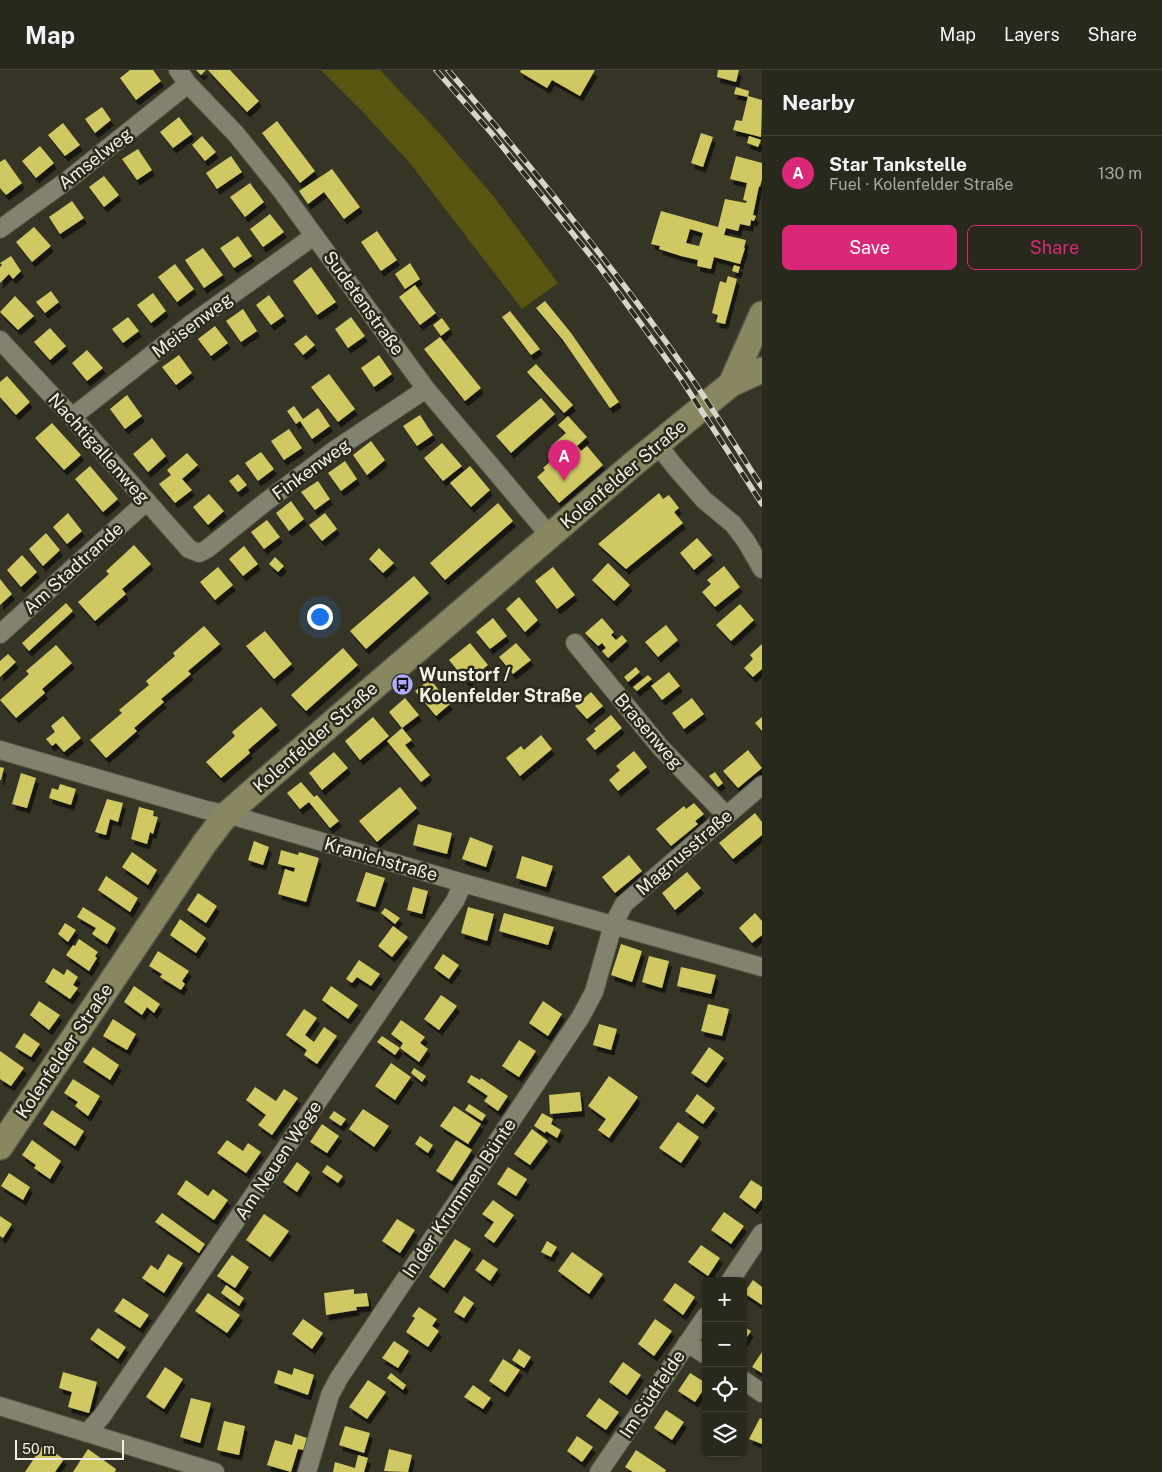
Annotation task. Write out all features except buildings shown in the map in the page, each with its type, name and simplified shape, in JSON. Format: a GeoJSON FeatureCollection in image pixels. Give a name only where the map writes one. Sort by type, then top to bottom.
{"type":"FeatureCollection","features":[{"type":"Feature","properties":{"kind":"main road"},"geometry":{"type":"LineString","coordinates":[[731,384],[762,314]]}},
{"type":"Feature","properties":{"kind":"main road","name":"Kolenfelder Straße"},"geometry":{"type":"LineString","coordinates":[[0,1146],[204,844],[227,814],[309,741],[657,444],[731,384],[762,370]]}},
{"type":"Feature","properties":{"kind":"street","name":"Amselweg"},"geometry":{"type":"LineString","coordinates":[[0,229],[69,179],[183,77]]}},
{"type":"Feature","properties":{"kind":"street","name":"Sudetenstraße"},"geometry":{"type":"LineString","coordinates":[[183,77],[236,134],[281,190],[426,388],[550,536]]}},
{"type":"Feature","properties":{"kind":"street","name":"Meisenweg"},"geometry":{"type":"LineString","coordinates":[[72,417],[191,324],[314,236]]}},
{"type":"Feature","properties":{"kind":"street","name":"Nachtigallenweg"},"geometry":{"type":"LineString","coordinates":[[0,340],[72,417],[188,549],[199,553]]}},
{"type":"Feature","properties":{"kind":"street","name":"Finkenweg"},"geometry":{"type":"LineString","coordinates":[[199,553],[207,549],[336,449],[426,388]]}},
{"type":"Feature","properties":{"kind":"street"},"geometry":{"type":"LineString","coordinates":[[657,444],[704,500],[733,524],[746,541],[762,569]]}},
{"type":"Feature","properties":{"kind":"street","name":"Am Stadtrande"},"geometry":{"type":"LineString","coordinates":[[0,634],[147,501]]}},
{"type":"Feature","properties":{"kind":"street","name":"Brasenweg"},"geometry":{"type":"LineString","coordinates":[[575,643],[661,748],[726,816]]}},
{"type":"Feature","properties":{"kind":"street","name":"Kranichstraße"},"geometry":{"type":"LineString","coordinates":[[0,750],[762,967]]}},
{"type":"Feature","properties":{"kind":"street","name":"Magnusstraße"},"geometry":{"type":"LineString","coordinates":[[613,925],[624,904],[762,785]]}},
{"type":"Feature","properties":{"kind":"street","name":"Am Neuen Wege"},"geometry":{"type":"LineString","coordinates":[[88,1433],[108,1408],[455,901],[463,883]]}},
{"type":"Feature","properties":{"kind":"street","name":"In der Krummen Bünte"},"geometry":{"type":"LineString","coordinates":[[307,1472],[330,1395],[339,1378],[580,1018],[594,992],[613,925]]}},
{"type":"Feature","properties":{"kind":"street"},"geometry":{"type":"LineString","coordinates":[[733,1277],[762,1233]]}},
{"type":"Feature","properties":{"kind":"street","name":"Im Südfelde"},"geometry":{"type":"LineString","coordinates":[[599,1472],[702,1322]]}},
{"type":"Feature","properties":{"kind":"street"},"geometry":{"type":"LineString","coordinates":[[687,1343],[702,1352]]}},
{"type":"Feature","properties":{"kind":"street"},"geometry":{"type":"LineString","coordinates":[[747,1383],[762,1393]]}},
{"type":"Feature","properties":{"kind":"street"},"geometry":{"type":"LineString","coordinates":[[0,1406],[88,1433],[185,1468],[215,1472]]}},
{"type":"Feature","properties":{"kind":"shaded area"},"geometry":{"type":"Polygon","coordinates":[[[321,70],[380,70],[440,134],[494,197],[558,283],[522,309],[409,162],[321,70]]]}},
{"type":"Feature","properties":{"kind":"railway"},"geometry":{"type":"LineString","coordinates":[[436,70],[493,135],[599,266],[681,379],[762,504]]}},
{"type":"Feature","properties":{"kind":"railway"},"geometry":{"type":"LineString","coordinates":[[448,70],[511,143],[602,256],[698,387],[762,487]]}},
{"type":"Feature","properties":{"kind":"place","name":"Star Tankstelle"},"geometry":{"type":"Point","coordinates":[564,481]}},
{"type":"Feature","properties":{"kind":"place","name":"Wunstorf / Kolenfelder Straße"},"geometry":{"type":"Point","coordinates":[403,684]}}]}
